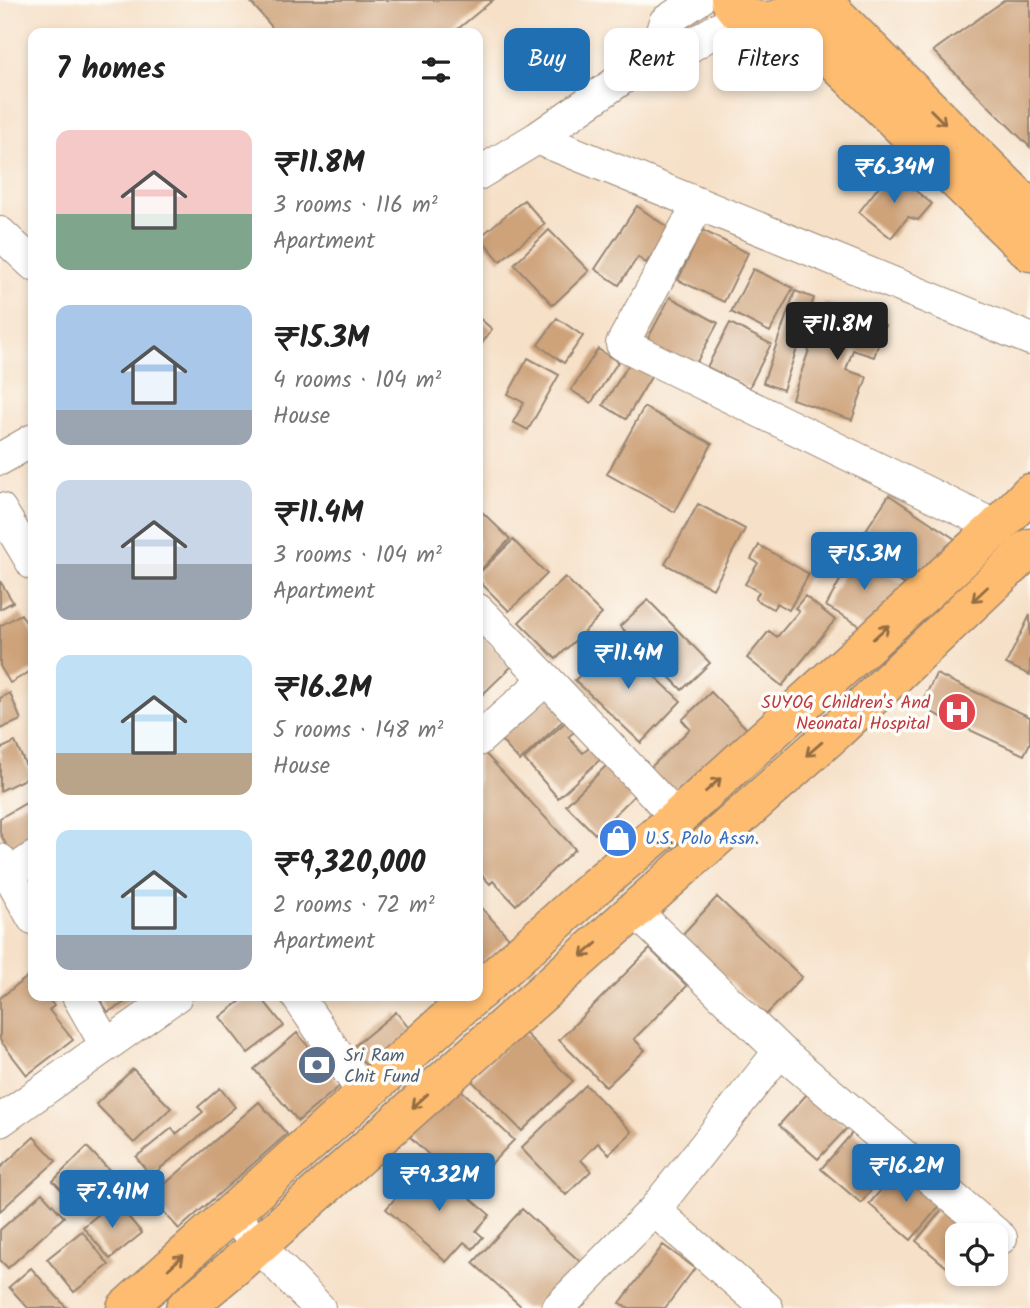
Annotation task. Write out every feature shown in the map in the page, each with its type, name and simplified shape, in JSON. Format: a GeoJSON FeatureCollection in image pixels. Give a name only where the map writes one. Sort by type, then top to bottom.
{"type":"FeatureCollection","features":[{"type":"Feature","properties":{"kind":"main road"},"geometry":{"type":"LineString","coordinates":[[736,8],[769,21],[803,5]]}},
{"type":"Feature","properties":{"kind":"main road"},"geometry":{"type":"LineString","coordinates":[[803,5],[1030,209]]}},
{"type":"Feature","properties":{"kind":"main road"},"geometry":{"type":"LineString","coordinates":[[803,5],[1030,252]]}},
{"type":"Feature","properties":{"kind":"main road"},"geometry":{"type":"LineString","coordinates":[[483,988],[597,885],[677,818],[997,527],[1030,493]]}},
{"type":"Feature","properties":{"kind":"main road"},"geometry":{"type":"LineString","coordinates":[[185,1308],[835,731],[1030,548]]}},
{"type":"Feature","properties":{"kind":"main road"},"geometry":{"type":"LineString","coordinates":[[126,1308],[467,1001]]}},
{"type":"Feature","properties":{"kind":"street"},"geometry":{"type":"LineString","coordinates":[[664,28],[666,22],[698,0]]}},
{"type":"Feature","properties":{"kind":"street"},"geometry":{"type":"LineString","coordinates":[[699,38],[736,8]]}},
{"type":"Feature","properties":{"kind":"street"},"geometry":{"type":"LineString","coordinates":[[483,171],[537,138],[604,91]]}},
{"type":"Feature","properties":{"kind":"street"},"geometry":{"type":"LineString","coordinates":[[537,138],[1030,339]]}},
{"type":"Feature","properties":{"kind":"street"},"geometry":{"type":"LineString","coordinates":[[698,205],[622,344],[997,527]]}},
{"type":"Feature","properties":{"kind":"street"},"geometry":{"type":"LineString","coordinates":[[0,233],[28,259]]}},
{"type":"Feature","properties":{"kind":"street"},"geometry":{"type":"LineString","coordinates":[[0,459],[28,443]]}},
{"type":"Feature","properties":{"kind":"street"},"geometry":{"type":"LineString","coordinates":[[0,509],[28,556]]}},
{"type":"Feature","properties":{"kind":"street"},"geometry":{"type":"LineString","coordinates":[[483,615],[677,818]]}},
{"type":"Feature","properties":{"kind":"street"},"geometry":{"type":"LineString","coordinates":[[483,736],[547,679]]}},
{"type":"Feature","properties":{"kind":"street"},"geometry":{"type":"LineString","coordinates":[[14,864],[28,904]]}},
{"type":"Feature","properties":{"kind":"street"},"geometry":{"type":"LineString","coordinates":[[634,911],[780,1051],[983,1223]]}},
{"type":"Feature","properties":{"kind":"street"},"geometry":{"type":"LineString","coordinates":[[81,1001],[107,1045]]}},
{"type":"Feature","properties":{"kind":"street"},"geometry":{"type":"LineString","coordinates":[[0,1121],[169,1001]]}},
{"type":"Feature","properties":{"kind":"street"},"geometry":{"type":"LineString","coordinates":[[300,1001],[364,1094]]}},
{"type":"Feature","properties":{"kind":"street"},"geometry":{"type":"LineString","coordinates":[[558,1308],[654,1210],[780,1051]]}},
{"type":"Feature","properties":{"kind":"street"},"geometry":{"type":"LineString","coordinates":[[654,1210],[767,1308]]}},
{"type":"Feature","properties":{"kind":"street"},"geometry":{"type":"LineString","coordinates":[[231,1212],[258,1245],[319,1308]]}},
{"type":"Feature","properties":{"kind":"building"},"geometry":{"type":"Polygon","coordinates":[[[249,0],[493,0],[459,28],[273,28],[249,0]]]}},
{"type":"Feature","properties":{"kind":"building"},"geometry":{"type":"Polygon","coordinates":[[[1005,0],[1030,0],[1030,147],[933,51],[1005,0]]]}},
{"type":"Feature","properties":{"kind":"building"},"geometry":{"type":"Polygon","coordinates":[[[891,171],[932,204],[918,220],[908,217],[891,238],[859,212],[891,171]]]}},
{"type":"Feature","properties":{"kind":"building"},"geometry":{"type":"Polygon","coordinates":[[[524,200],[545,224],[500,261],[483,241],[483,234],[524,200]]]}},
{"type":"Feature","properties":{"kind":"building"},"geometry":{"type":"Polygon","coordinates":[[[637,206],[670,229],[646,263],[638,257],[619,285],[595,269],[637,206]]]}},
{"type":"Feature","properties":{"kind":"building"},"geometry":{"type":"Polygon","coordinates":[[[549,230],[589,271],[553,305],[514,264],[549,230]]]}},
{"type":"Feature","properties":{"kind":"building"},"geometry":{"type":"Polygon","coordinates":[[[702,230],[748,253],[724,302],[678,280],[702,230]]]}},
{"type":"Feature","properties":{"kind":"building"},"geometry":{"type":"Polygon","coordinates":[[[753,269],[793,288],[770,332],[731,312],[753,269]]]}},
{"type":"Feature","properties":{"kind":"building"},"geometry":{"type":"Polygon","coordinates":[[[795,291],[814,298],[783,390],[763,383],[795,291]]]}},
{"type":"Feature","properties":{"kind":"building"},"geometry":{"type":"Polygon","coordinates":[[[670,297],[718,323],[693,369],[645,344],[670,297]]]}},
{"type":"Feature","properties":{"kind":"building"},"geometry":{"type":"Polygon","coordinates":[[[825,304],[885,325],[874,357],[853,350],[846,370],[867,377],[852,420],[792,399],[825,304]]]}},
{"type":"Feature","properties":{"kind":"building"},"geometry":{"type":"Polygon","coordinates":[[[557,318],[583,336],[564,363],[538,345],[557,318]]]}},
{"type":"Feature","properties":{"kind":"building"},"geometry":{"type":"Polygon","coordinates":[[[483,321],[492,329],[483,342],[483,321]]]}},
{"type":"Feature","properties":{"kind":"building"},"geometry":{"type":"Polygon","coordinates":[[[730,323],[771,344],[749,388],[707,367],[730,323]]]}},
{"type":"Feature","properties":{"kind":"building"},"geometry":{"type":"Polygon","coordinates":[[[598,349],[618,362],[591,403],[571,390],[598,349]]]}},
{"type":"Feature","properties":{"kind":"building"},"geometry":{"type":"Polygon","coordinates":[[[528,358],[559,375],[528,430],[513,422],[524,403],[508,394],[528,358]]]}},
{"type":"Feature","properties":{"kind":"building"},"geometry":{"type":"Polygon","coordinates":[[[632,359],[654,372],[626,419],[603,405],[632,359]]]}},
{"type":"Feature","properties":{"kind":"building"},"geometry":{"type":"Polygon","coordinates":[[[644,407],[712,444],[675,512],[607,474],[644,407]]]}},
{"type":"Feature","properties":{"kind":"building"},"geometry":{"type":"Polygon","coordinates":[[[889,495],[955,539],[922,589],[856,545],[889,495]]]}},
{"type":"Feature","properties":{"kind":"building"},"geometry":{"type":"Polygon","coordinates":[[[698,504],[745,529],[713,589],[665,564],[698,504]]]}},
{"type":"Feature","properties":{"kind":"building"},"geometry":{"type":"Polygon","coordinates":[[[483,513],[510,539],[483,568],[483,513]]]}},
{"type":"Feature","properties":{"kind":"building"},"geometry":{"type":"Polygon","coordinates":[[[513,540],[547,574],[509,611],[483,585],[483,569],[513,540]]]}},
{"type":"Feature","properties":{"kind":"building"},"geometry":{"type":"Polygon","coordinates":[[[759,545],[809,574],[789,610],[777,603],[773,609],[755,599],[759,592],[745,584],[758,563],[751,559],[759,545]]]}},
{"type":"Feature","properties":{"kind":"building"},"geometry":{"type":"Polygon","coordinates":[[[848,553],[908,586],[866,629],[826,606],[844,573],[839,570],[848,553]]]}},
{"type":"Feature","properties":{"kind":"building"},"geometry":{"type":"Polygon","coordinates":[[[565,577],[602,614],[556,659],[519,622],[565,577]]]}},
{"type":"Feature","properties":{"kind":"building"},"geometry":{"type":"Polygon","coordinates":[[[0,581],[13,602],[0,609],[0,581]]]}},
{"type":"Feature","properties":{"kind":"building"},"geometry":{"type":"Polygon","coordinates":[[[805,596],[835,620],[782,686],[747,658],[769,631],[777,637],[799,611],[795,608],[805,596]]]}},
{"type":"Feature","properties":{"kind":"building"},"geometry":{"type":"Polygon","coordinates":[[[648,600],[710,663],[682,690],[620,626],[648,600]]]}},
{"type":"Feature","properties":{"kind":"building"},"geometry":{"type":"Polygon","coordinates":[[[21,614],[28,626],[28,673],[10,683],[0,666],[0,626],[21,614]]]}},
{"type":"Feature","properties":{"kind":"building"},"geometry":{"type":"Polygon","coordinates":[[[1030,615],[1030,675],[1006,664],[1030,615]]]}},
{"type":"Feature","properties":{"kind":"building"},"geometry":{"type":"Polygon","coordinates":[[[483,636],[512,666],[483,694],[483,636]]]}},
{"type":"Feature","properties":{"kind":"building"},"geometry":{"type":"Polygon","coordinates":[[[617,641],[681,701],[641,743],[575,680],[617,641]]]}},
{"type":"Feature","properties":{"kind":"building"},"geometry":{"type":"Polygon","coordinates":[[[936,674],[1030,717],[1030,743],[1024,755],[920,707],[936,674]]]}},
{"type":"Feature","properties":{"kind":"building"},"geometry":{"type":"Polygon","coordinates":[[[711,692],[749,731],[678,800],[648,770],[690,729],[682,720],[711,692]]]}},
{"type":"Feature","properties":{"kind":"building"},"geometry":{"type":"Polygon","coordinates":[[[10,693],[21,720],[0,729],[0,698],[10,693]]]}},
{"type":"Feature","properties":{"kind":"building"},"geometry":{"type":"Polygon","coordinates":[[[550,696],[568,716],[520,761],[495,734],[550,696]]]}},
{"type":"Feature","properties":{"kind":"building"},"geometry":{"type":"Polygon","coordinates":[[[570,718],[579,728],[568,737],[583,753],[594,744],[604,756],[558,798],[524,759],[570,718]]]}},
{"type":"Feature","properties":{"kind":"building"},"geometry":{"type":"Polygon","coordinates":[[[15,742],[28,770],[28,777],[0,791],[0,749],[15,742]]]}},
{"type":"Feature","properties":{"kind":"building"},"geometry":{"type":"Polygon","coordinates":[[[483,751],[575,849],[516,905],[493,881],[490,884],[483,876],[483,751]]]}},
{"type":"Feature","properties":{"kind":"building"},"geometry":{"type":"Polygon","coordinates":[[[612,760],[641,789],[595,834],[566,805],[612,760]]]}},
{"type":"Feature","properties":{"kind":"building"},"geometry":{"type":"Polygon","coordinates":[[[28,802],[28,850],[14,860],[0,833],[0,818],[28,802]]]}},
{"type":"Feature","properties":{"kind":"building"},"geometry":{"type":"Polygon","coordinates":[[[717,897],[802,977],[766,1015],[681,936],[717,897]]]}},
{"type":"Feature","properties":{"kind":"building"},"geometry":{"type":"Polygon","coordinates":[[[483,909],[509,938],[483,961],[483,909]]]}},
{"type":"Feature","properties":{"kind":"building"},"geometry":{"type":"Polygon","coordinates":[[[650,949],[687,986],[634,1039],[645,1050],[606,1087],[559,1040],[650,949]]]}},
{"type":"Feature","properties":{"kind":"building"},"geometry":{"type":"Polygon","coordinates":[[[28,977],[28,1001],[50,1001],[54,1006],[49,1010],[73,1040],[27,1075],[0,1040],[0,998],[28,977]]]}},
{"type":"Feature","properties":{"kind":"building"},"geometry":{"type":"Polygon","coordinates":[[[101,1001],[127,1001],[108,1012],[101,1001]]]}},
{"type":"Feature","properties":{"kind":"building"},"geometry":{"type":"Polygon","coordinates":[[[241,1001],[264,1001],[284,1026],[248,1053],[220,1017],[241,1001]]]}},
{"type":"Feature","properties":{"kind":"building"},"geometry":{"type":"Polygon","coordinates":[[[396,1012],[412,1032],[368,1068],[352,1048],[396,1012]]]}},
{"type":"Feature","properties":{"kind":"building"},"geometry":{"type":"Polygon","coordinates":[[[522,1030],[573,1081],[522,1131],[471,1080],[522,1030]]]}},
{"type":"Feature","properties":{"kind":"building"},"geometry":{"type":"Polygon","coordinates":[[[297,1033],[341,1085],[298,1121],[254,1069],[297,1033]]]}},
{"type":"Feature","properties":{"kind":"building"},"geometry":{"type":"Polygon","coordinates":[[[133,1069],[171,1108],[134,1143],[96,1104],[133,1069]]]}},
{"type":"Feature","properties":{"kind":"building"},"geometry":{"type":"Polygon","coordinates":[[[586,1085],[632,1132],[609,1154],[598,1143],[581,1160],[591,1171],[566,1195],[521,1148],[586,1085]]]}},
{"type":"Feature","properties":{"kind":"building"},"geometry":{"type":"Polygon","coordinates":[[[458,1087],[514,1140],[466,1190],[410,1137],[458,1087]]]}},
{"type":"Feature","properties":{"kind":"building"},"geometry":{"type":"Polygon","coordinates":[[[220,1088],[235,1107],[151,1176],[136,1157],[172,1128],[176,1134],[203,1112],[198,1107],[220,1088]]]}},
{"type":"Feature","properties":{"kind":"building"},"geometry":{"type":"Polygon","coordinates":[[[808,1093],[847,1128],[818,1159],[779,1125],[808,1093]]]}},
{"type":"Feature","properties":{"kind":"building"},"geometry":{"type":"Polygon","coordinates":[[[259,1102],[287,1134],[179,1229],[150,1197],[259,1102]]]}},
{"type":"Feature","properties":{"kind":"building"},"geometry":{"type":"Polygon","coordinates":[[[853,1132],[892,1164],[861,1203],[821,1169],[853,1132]]]}},
{"type":"Feature","properties":{"kind":"building"},"geometry":{"type":"Polygon","coordinates":[[[34,1137],[56,1161],[0,1211],[0,1168],[34,1137]]]}},
{"type":"Feature","properties":{"kind":"building"},"geometry":{"type":"Polygon","coordinates":[[[87,1147],[117,1178],[83,1212],[53,1181],[87,1147]]]}},
{"type":"Feature","properties":{"kind":"building"},"geometry":{"type":"Polygon","coordinates":[[[427,1161],[490,1215],[476,1231],[483,1237],[473,1249],[464,1242],[446,1262],[386,1209],[427,1161]]]}},
{"type":"Feature","properties":{"kind":"building"},"geometry":{"type":"Polygon","coordinates":[[[900,1168],[942,1203],[911,1240],[869,1204],[900,1168]]]}},
{"type":"Feature","properties":{"kind":"building"},"geometry":{"type":"Polygon","coordinates":[[[42,1193],[64,1217],[8,1268],[0,1260],[0,1230],[42,1193]]]}},
{"type":"Feature","properties":{"kind":"building"},"geometry":{"type":"Polygon","coordinates":[[[115,1201],[142,1233],[110,1259],[83,1227],[115,1201]]]}},
{"type":"Feature","properties":{"kind":"building"},"geometry":{"type":"Polygon","coordinates":[[[948,1203],[972,1223],[945,1223],[945,1266],[916,1241],[948,1203]]]}},
{"type":"Feature","properties":{"kind":"building"},"geometry":{"type":"Polygon","coordinates":[[[522,1209],[585,1266],[547,1308],[523,1308],[473,1263],[522,1209]]]}},
{"type":"Feature","properties":{"kind":"building"},"geometry":{"type":"Polygon","coordinates":[[[82,1231],[109,1265],[74,1292],[47,1259],[82,1231]]]}},
{"type":"Feature","properties":{"kind":"building"},"geometry":{"type":"Polygon","coordinates":[[[663,1245],[695,1268],[665,1308],[627,1308],[620,1303],[663,1245]]]}},
{"type":"Feature","properties":{"kind":"building"},"geometry":{"type":"Polygon","coordinates":[[[31,1268],[67,1308],[28,1308],[9,1287],[31,1268]]]}},
{"type":"Feature","properties":{"kind":"place","name":"SUYOG Children's And Neonatal Hospital"},"geometry":{"type":"Point","coordinates":[957,712]}},
{"type":"Feature","properties":{"kind":"place","name":"U.S. Polo Assn."},"geometry":{"type":"Point","coordinates":[618,838]}},
{"type":"Feature","properties":{"kind":"place","name":"Sri Ram Chit Fund"},"geometry":{"type":"Point","coordinates":[317,1065]}}]}
